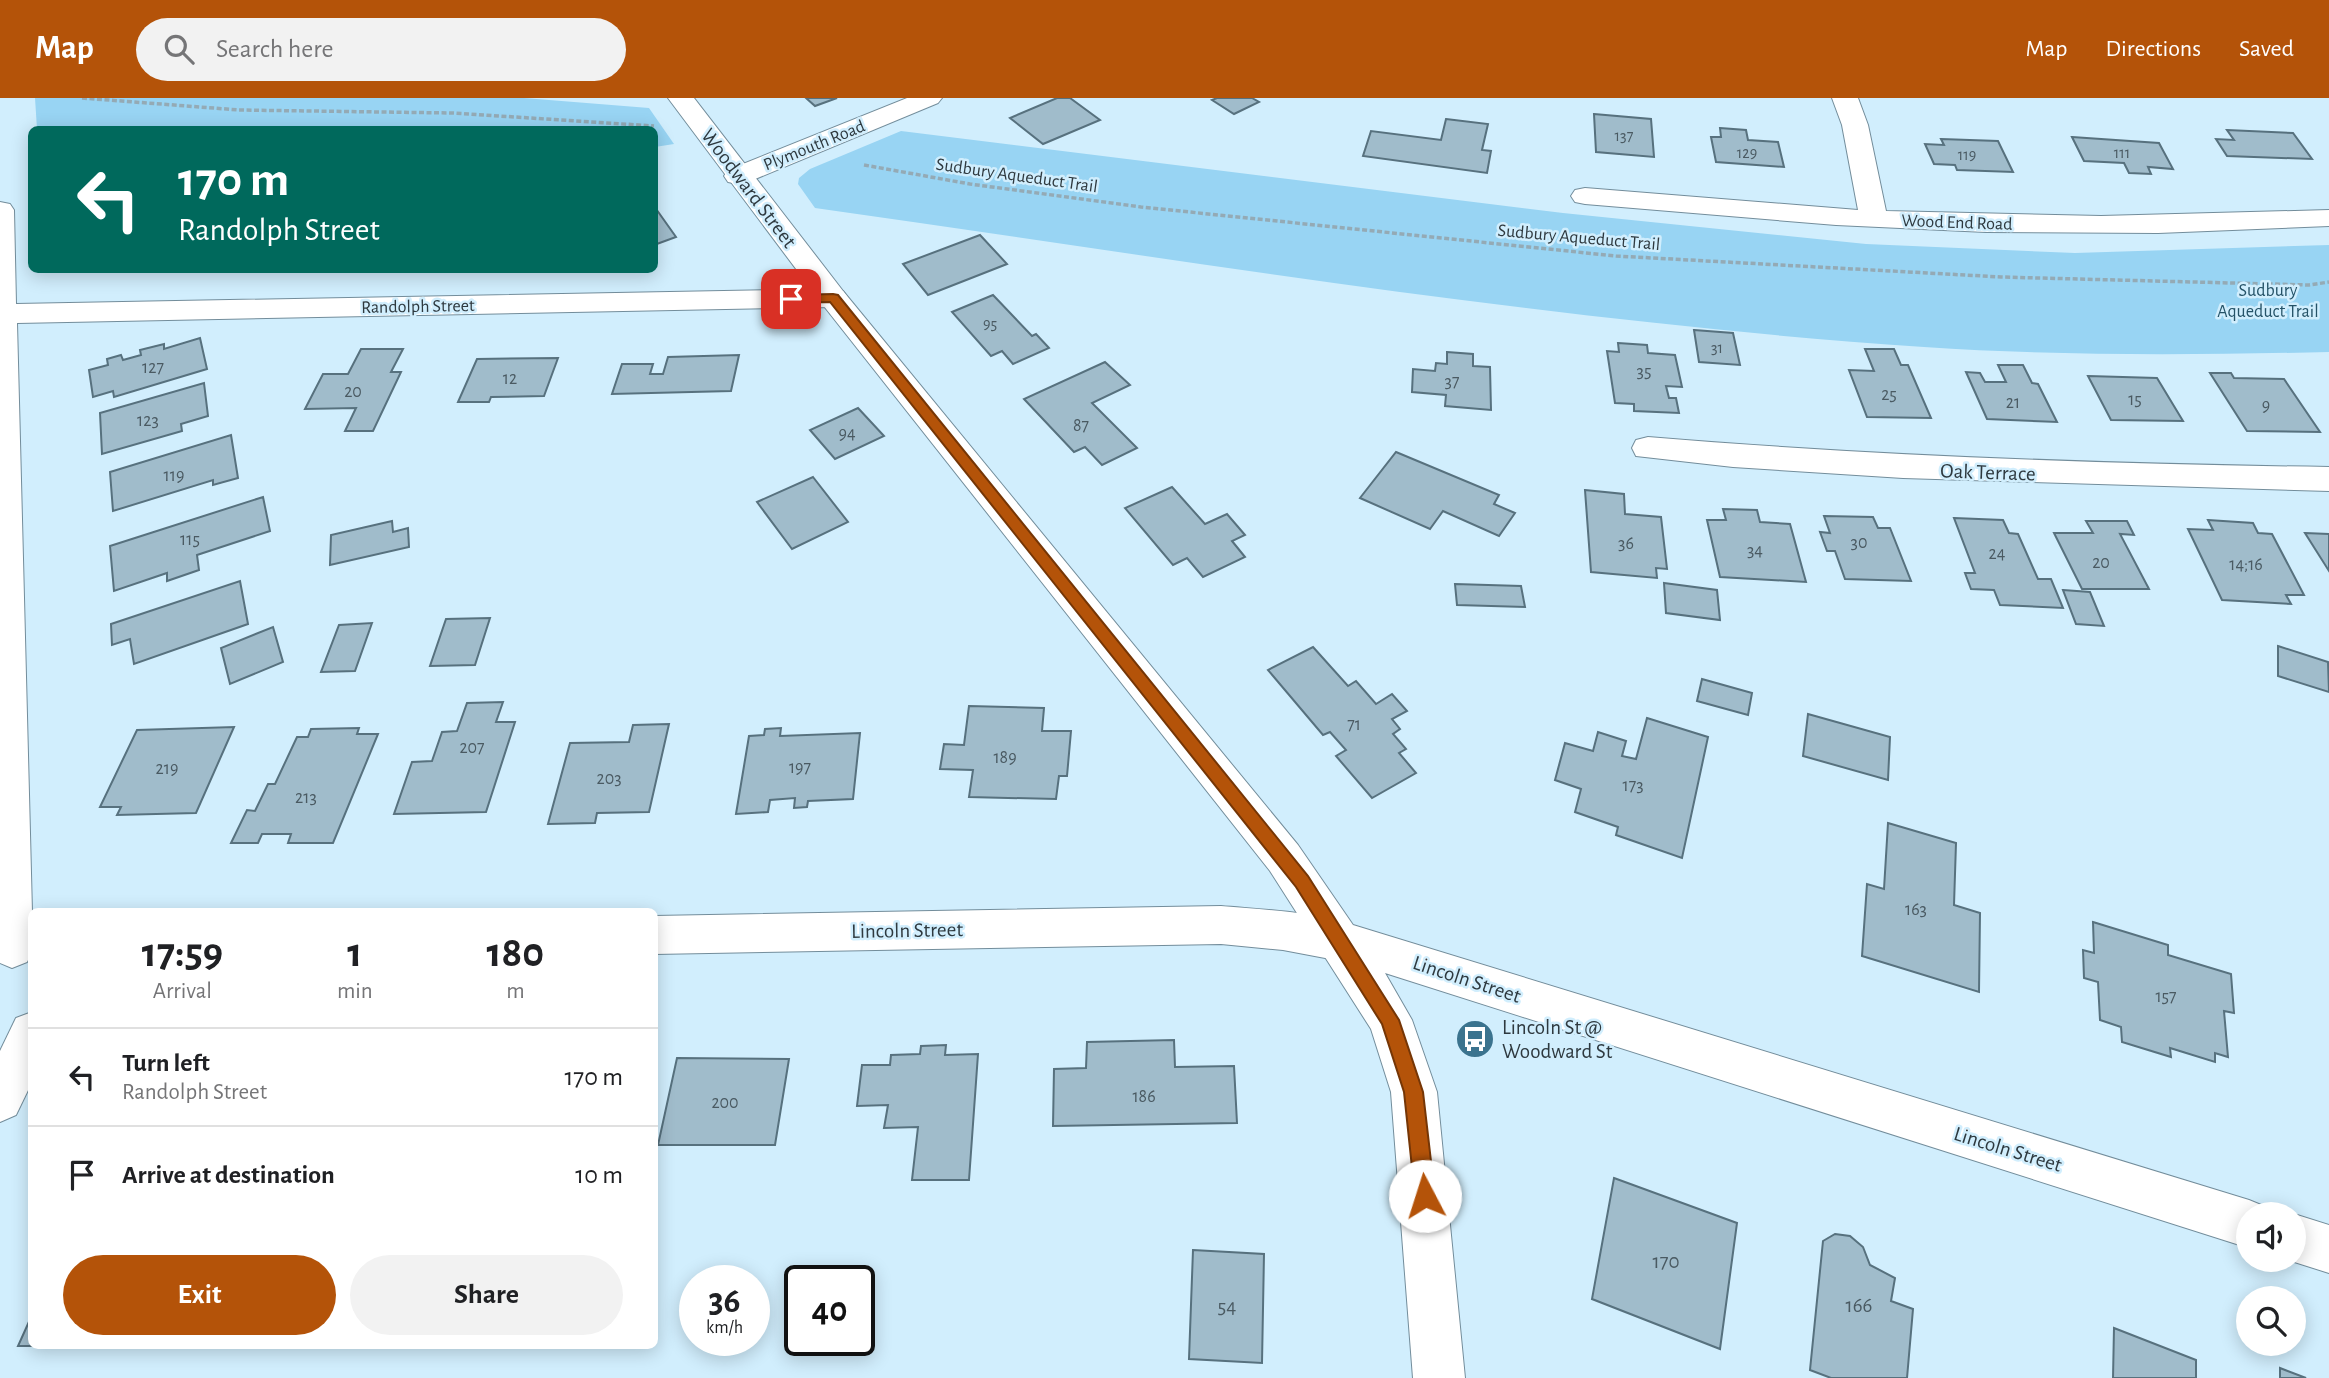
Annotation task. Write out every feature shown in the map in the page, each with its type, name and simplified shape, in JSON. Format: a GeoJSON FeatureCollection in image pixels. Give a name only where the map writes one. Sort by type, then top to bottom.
{"type":"FeatureCollection","features":[{"type":"Feature","properties":{"kind":"street","name":"Woodward Street"},"geometry":{"type":"LineString","coordinates":[[681,98],[833,298],[1284,858],[1341,941],[1390,1020],[1414,1092],[1439,1378]]}},
{"type":"Feature","properties":{"kind":"street","name":"Plymouth Road"},"geometry":{"type":"LineString","coordinates":[[738,176],[929,98]]}},
{"type":"Feature","properties":{"kind":"street"},"geometry":{"type":"LineString","coordinates":[[1844,98],[1854,125],[1874,219]]}},
{"type":"Feature","properties":{"kind":"street","name":"Wood End Road"},"geometry":{"type":"LineString","coordinates":[[1585,196],[1874,219],[2048,224],[2207,224],[2329,218]]}},
{"type":"Feature","properties":{"kind":"street"},"geometry":{"type":"LineString","coordinates":[[0,210],[14,948]]}},
{"type":"Feature","properties":{"kind":"street","name":"Randolph Street"},"geometry":{"type":"LineString","coordinates":[[2,314],[833,298]]}},
{"type":"Feature","properties":{"kind":"street","name":"Oak Terrace"},"geometry":{"type":"LineString","coordinates":[[1648,449],[1795,462],[1951,471],[2329,479]]}},
{"type":"Feature","properties":{"kind":"street","name":"Lincoln Street"},"geometry":{"type":"LineString","coordinates":[[658,935],[1221,925],[1283,931],[1341,941],[2236,1220]]}},
{"type":"Feature","properties":{"kind":"street"},"geometry":{"type":"LineString","coordinates":[[0,1099],[28,1041]]}},
{"type":"Feature","properties":{"kind":"street"},"geometry":{"type":"LineString","coordinates":[[2306,1242],[2329,1249]]}},
{"type":"Feature","properties":{"kind":"path"},"geometry":{"type":"LineString","coordinates":[[82,98],[239,110],[453,113],[651,126]]}},
{"type":"Feature","properties":{"kind":"path"},"geometry":{"type":"LineString","coordinates":[[658,127],[710,137]]}},
{"type":"Feature","properties":{"kind":"path","name":"Sudbury Aqueduct Trail"},"geometry":{"type":"LineString","coordinates":[[860,164],[970,184],[1141,207],[1616,256],[2000,277],[2309,285],[2329,282]]}},
{"type":"Feature","properties":{"kind":"green space"},"geometry":{"type":"Polygon","coordinates":[[[35,98],[524,98],[649,108],[674,144],[658,147],[658,126],[37,126],[35,98]]]}},
{"type":"Feature","properties":{"kind":"green space","name":"Sudbury Aqueduct Trail"},"geometry":{"type":"Polygon","coordinates":[[[901,131],[1563,213],[1866,244],[2075,253],[2329,245],[2329,352],[2126,354],[1974,350],[1785,336],[1646,322],[1368,288],[815,208],[798,184],[799,178],[810,169],[901,131]]]}},
{"type":"Feature","properties":{"kind":"building"},"geometry":{"type":"Polygon","coordinates":[[[806,98],[837,98],[815,106],[806,98]]]}},
{"type":"Feature","properties":{"kind":"building"},"geometry":{"type":"Polygon","coordinates":[[[1057,98],[1070,98],[1100,120],[1043,144],[1010,118],[1057,98]]]}},
{"type":"Feature","properties":{"kind":"building"},"geometry":{"type":"Polygon","coordinates":[[[1252,98],[1259,102],[1234,114],[1212,100],[1252,98]]]}},
{"type":"Feature","properties":{"kind":"building"},"geometry":{"type":"Polygon","coordinates":[[[1594,114],[1651,119],[1654,157],[1596,152],[1594,114]]]}},
{"type":"Feature","properties":{"kind":"building"},"geometry":{"type":"Polygon","coordinates":[[[1446,119],[1488,124],[1482,150],[1491,151],[1487,173],[1363,156],[1371,131],[1441,140],[1446,119]]]}},
{"type":"Feature","properties":{"kind":"building"},"geometry":{"type":"Polygon","coordinates":[[[1720,128],[1746,130],[1748,140],[1778,142],[1784,167],[1716,162],[1711,137],[1721,137],[1720,128]]]}},
{"type":"Feature","properties":{"kind":"building"},"geometry":{"type":"Polygon","coordinates":[[[2227,130],[2293,133],[2312,159],[2227,156],[2216,139],[2234,140],[2227,130]]]}},
{"type":"Feature","properties":{"kind":"building"},"geometry":{"type":"Polygon","coordinates":[[[2072,137],[2159,143],[2173,169],[2148,167],[2151,174],[2129,173],[2124,163],[2084,161],[2072,137]]]}},
{"type":"Feature","properties":{"kind":"building"},"geometry":{"type":"Polygon","coordinates":[[[1941,139],[1998,141],[2013,172],[1957,170],[1955,165],[1934,164],[1925,144],[1944,145],[1941,139]]]}},
{"type":"Feature","properties":{"kind":"building"},"geometry":{"type":"Polygon","coordinates":[[[658,212],[676,237],[658,244],[658,212]]]}},
{"type":"Feature","properties":{"kind":"building"},"geometry":{"type":"Polygon","coordinates":[[[980,235],[1007,264],[928,295],[903,264],[980,235]]]}},
{"type":"Feature","properties":{"kind":"building"},"geometry":{"type":"Polygon","coordinates":[[[993,295],[1032,336],[1036,334],[1049,348],[1013,364],[1002,351],[991,356],[952,312],[993,295]]]}},
{"type":"Feature","properties":{"kind":"building"},"geometry":{"type":"Polygon","coordinates":[[[1694,330],[1733,333],[1740,365],[1699,362],[1694,330]]]}},
{"type":"Feature","properties":{"kind":"building"},"geometry":{"type":"Polygon","coordinates":[[[200,338],[207,369],[114,397],[113,391],[93,397],[89,370],[108,365],[107,359],[121,355],[123,360],[141,355],[140,350],[164,344],[164,349],[200,338]]]}},
{"type":"Feature","properties":{"kind":"building"},"geometry":{"type":"Polygon","coordinates":[[[1618,343],[1647,345],[1648,353],[1675,355],[1682,387],[1666,386],[1669,398],[1676,398],[1679,413],[1634,411],[1634,404],[1615,403],[1607,351],[1619,352],[1618,343]]]}},
{"type":"Feature","properties":{"kind":"building"},"geometry":{"type":"Polygon","coordinates":[[[361,349],[403,349],[391,372],[401,372],[373,431],[345,431],[356,408],[305,409],[323,374],[348,374],[361,349]]]}},
{"type":"Feature","properties":{"kind":"building"},"geometry":{"type":"Polygon","coordinates":[[[1865,349],[1894,349],[1901,365],[1908,365],[1931,418],[1867,417],[1849,370],[1874,371],[1865,349]]]}},
{"type":"Feature","properties":{"kind":"building"},"geometry":{"type":"Polygon","coordinates":[[[1447,352],[1473,354],[1473,366],[1490,367],[1491,410],[1445,406],[1446,395],[1412,392],[1413,369],[1435,371],[1436,363],[1447,364],[1447,352]]]}},
{"type":"Feature","properties":{"kind":"building"},"geometry":{"type":"Polygon","coordinates":[[[739,355],[731,391],[612,394],[622,364],[653,364],[650,374],[663,374],[668,357],[739,355]]]}},
{"type":"Feature","properties":{"kind":"building"},"geometry":{"type":"Polygon","coordinates":[[[558,358],[544,396],[491,397],[489,402],[458,402],[477,359],[558,358]]]}},
{"type":"Feature","properties":{"kind":"building"},"geometry":{"type":"Polygon","coordinates":[[[1105,362],[1130,385],[1092,403],[1137,448],[1102,465],[1085,447],[1074,452],[1024,399],[1105,362]]]}},
{"type":"Feature","properties":{"kind":"building"},"geometry":{"type":"Polygon","coordinates":[[[1998,365],[2023,365],[2032,383],[2038,384],[2057,422],[1987,419],[1966,372],[1980,373],[1985,382],[2006,382],[1998,365]]]}},
{"type":"Feature","properties":{"kind":"building"},"geometry":{"type":"Polygon","coordinates":[[[2210,373],[2231,373],[2234,378],[2284,379],[2320,432],[2247,431],[2210,373]]]}},
{"type":"Feature","properties":{"kind":"building"},"geometry":{"type":"Polygon","coordinates":[[[2088,376],[2157,378],[2183,421],[2111,420],[2088,376]]]}},
{"type":"Feature","properties":{"kind":"building"},"geometry":{"type":"Polygon","coordinates":[[[204,383],[208,416],[181,424],[182,431],[102,454],[100,413],[204,383]]]}},
{"type":"Feature","properties":{"kind":"building"},"geometry":{"type":"Polygon","coordinates":[[[858,408],[884,436],[835,459],[810,430],[858,408]]]}},
{"type":"Feature","properties":{"kind":"building"},"geometry":{"type":"Polygon","coordinates":[[[231,435],[238,478],[213,485],[213,480],[113,511],[110,472],[231,435]]]}},
{"type":"Feature","properties":{"kind":"building"},"geometry":{"type":"Polygon","coordinates":[[[1396,452],[1499,495],[1494,504],[1515,513],[1499,536],[1443,511],[1430,529],[1360,498],[1396,452]]]}},
{"type":"Feature","properties":{"kind":"building"},"geometry":{"type":"Polygon","coordinates":[[[813,477],[848,522],[792,549],[757,502],[813,477]]]}},
{"type":"Feature","properties":{"kind":"building"},"geometry":{"type":"Polygon","coordinates":[[[1172,487],[1205,524],[1227,514],[1245,535],[1232,541],[1245,557],[1203,577],[1187,558],[1173,565],[1125,508],[1172,487]]]}},
{"type":"Feature","properties":{"kind":"building"},"geometry":{"type":"Polygon","coordinates":[[[1585,490],[1624,494],[1625,514],[1661,517],[1667,569],[1656,568],[1657,578],[1591,572],[1585,490]]]}},
{"type":"Feature","properties":{"kind":"building"},"geometry":{"type":"Polygon","coordinates":[[[263,497],[270,531],[197,555],[199,570],[167,581],[167,573],[114,591],[110,546],[263,497]]]}},
{"type":"Feature","properties":{"kind":"building"},"geometry":{"type":"Polygon","coordinates":[[[1723,509],[1757,510],[1760,522],[1790,524],[1806,582],[1720,577],[1707,520],[1726,520],[1723,509]]]}},
{"type":"Feature","properties":{"kind":"building"},"geometry":{"type":"Polygon","coordinates":[[[1824,516],[1873,517],[1878,528],[1890,528],[1911,581],[1845,579],[1835,551],[1827,551],[1820,532],[1830,533],[1824,516]]]}},
{"type":"Feature","properties":{"kind":"building"},"geometry":{"type":"Polygon","coordinates":[[[1954,518],[2003,520],[2009,533],[2018,534],[2038,579],[2051,579],[2063,608],[2000,605],[1994,590],[1971,589],[1965,573],[1975,573],[1954,518]]]}},
{"type":"Feature","properties":{"kind":"building"},"geometry":{"type":"Polygon","coordinates":[[[2208,520],[2253,523],[2258,533],[2272,534],[2304,595],[2286,595],[2291,604],[2222,600],[2188,529],[2213,530],[2208,520]]]}},
{"type":"Feature","properties":{"kind":"building"},"geometry":{"type":"Polygon","coordinates":[[[392,521],[393,532],[408,528],[409,547],[330,565],[331,535],[392,521]]]}},
{"type":"Feature","properties":{"kind":"building"},"geometry":{"type":"Polygon","coordinates":[[[2086,521],[2127,521],[2134,535],[2120,534],[2149,589],[2082,589],[2054,533],[2093,533],[2086,521]]]}},
{"type":"Feature","properties":{"kind":"building"},"geometry":{"type":"Polygon","coordinates":[[[2305,533],[2329,534],[2329,571],[2305,533]]]}},
{"type":"Feature","properties":{"kind":"building"},"geometry":{"type":"Polygon","coordinates":[[[240,581],[248,624],[134,664],[130,639],[112,645],[111,624],[240,581]]]}},
{"type":"Feature","properties":{"kind":"building"},"geometry":{"type":"Polygon","coordinates":[[[1664,583],[1717,590],[1720,620],[1666,613],[1664,583]]]}},
{"type":"Feature","properties":{"kind":"building"},"geometry":{"type":"Polygon","coordinates":[[[1455,584],[1521,586],[1525,607],[1457,605],[1455,584]]]}},
{"type":"Feature","properties":{"kind":"building"},"geometry":{"type":"Polygon","coordinates":[[[2063,590],[2090,592],[2104,626],[2076,624],[2063,590]]]}},
{"type":"Feature","properties":{"kind":"building"},"geometry":{"type":"Polygon","coordinates":[[[490,618],[475,665],[430,666],[446,619],[490,618]]]}},
{"type":"Feature","properties":{"kind":"building"},"geometry":{"type":"Polygon","coordinates":[[[372,623],[355,671],[321,672],[339,625],[372,623]]]}},
{"type":"Feature","properties":{"kind":"building"},"geometry":{"type":"Polygon","coordinates":[[[273,627],[283,662],[230,684],[221,648],[273,627]]]}},
{"type":"Feature","properties":{"kind":"building"},"geometry":{"type":"Polygon","coordinates":[[[2278,646],[2328,662],[2329,692],[2278,676],[2278,646]]]}},
{"type":"Feature","properties":{"kind":"building"},"geometry":{"type":"Polygon","coordinates":[[[1313,647],[1348,686],[1356,681],[1376,704],[1392,694],[1407,711],[1392,719],[1400,729],[1393,734],[1406,749],[1399,753],[1416,773],[1372,798],[1336,756],[1346,750],[1330,732],[1323,735],[1268,670],[1313,647]]]}},
{"type":"Feature","properties":{"kind":"building"},"geometry":{"type":"Polygon","coordinates":[[[1702,679],[1752,693],[1748,715],[1697,701],[1702,679]]]}},
{"type":"Feature","properties":{"kind":"building"},"geometry":{"type":"Polygon","coordinates":[[[503,702],[496,722],[515,722],[486,812],[394,814],[412,762],[432,761],[442,732],[457,731],[467,703],[503,702]]]}},
{"type":"Feature","properties":{"kind":"building"},"geometry":{"type":"Polygon","coordinates":[[[969,706],[1044,708],[1042,731],[1071,731],[1067,776],[1059,776],[1056,799],[969,797],[973,770],[940,769],[944,744],[964,745],[969,706]]]}},
{"type":"Feature","properties":{"kind":"building"},"geometry":{"type":"Polygon","coordinates":[[[1808,714],[1890,737],[1888,780],[1803,756],[1808,714]]]}},
{"type":"Feature","properties":{"kind":"building"},"geometry":{"type":"Polygon","coordinates":[[[1647,718],[1708,737],[1682,858],[1616,835],[1618,827],[1575,812],[1581,789],[1555,780],[1565,743],[1593,751],[1598,732],[1626,741],[1622,756],[1636,759],[1647,718]]]}},
{"type":"Feature","properties":{"kind":"building"},"geometry":{"type":"Polygon","coordinates":[[[669,724],[649,812],[597,813],[595,823],[548,824],[570,743],[629,742],[633,725],[669,724]]]}},
{"type":"Feature","properties":{"kind":"building"},"geometry":{"type":"Polygon","coordinates":[[[234,727],[196,813],[117,815],[121,807],[100,807],[137,730],[234,727]]]}},
{"type":"Feature","properties":{"kind":"building"},"geometry":{"type":"Polygon","coordinates":[[[359,728],[357,734],[378,734],[333,843],[288,843],[291,834],[262,834],[258,843],[231,843],[247,810],[255,811],[268,784],[275,784],[297,737],[308,737],[311,729],[359,728]]]}},
{"type":"Feature","properties":{"kind":"building"},"geometry":{"type":"Polygon","coordinates":[[[781,728],[780,736],[860,733],[853,799],[808,801],[807,807],[794,808],[795,798],[770,800],[768,812],[736,814],[749,736],[764,735],[765,729],[781,728]]]}},
{"type":"Feature","properties":{"kind":"building"},"geometry":{"type":"Polygon","coordinates":[[[1888,823],[1956,843],[1954,905],[1980,913],[1979,992],[1862,956],[1867,884],[1884,889],[1888,823]]]}},
{"type":"Feature","properties":{"kind":"building"},"geometry":{"type":"Polygon","coordinates":[[[2093,922],[2168,945],[2168,955],[2231,974],[2234,1013],[2224,1011],[2228,1057],[2215,1053],[2215,1062],[2170,1048],[2171,1057],[2122,1042],[2121,1027],[2100,1020],[2098,982],[2084,978],[2083,950],[2094,953],[2093,922]]]}},
{"type":"Feature","properties":{"kind":"building"},"geometry":{"type":"Polygon","coordinates":[[[1174,1040],[1175,1067],[1234,1066],[1237,1123],[1053,1126],[1054,1069],[1086,1068],[1087,1042],[1174,1040]]]}},
{"type":"Feature","properties":{"kind":"building"},"geometry":{"type":"Polygon","coordinates":[[[946,1045],[945,1055],[978,1054],[969,1180],[912,1180],[918,1127],[884,1128],[888,1105],[857,1106],[862,1065],[890,1065],[891,1055],[920,1054],[921,1046],[946,1045]]]}},
{"type":"Feature","properties":{"kind":"building"},"geometry":{"type":"Polygon","coordinates":[[[677,1058],[789,1059],[775,1145],[658,1145],[677,1058]]]}},
{"type":"Feature","properties":{"kind":"building"},"geometry":{"type":"Polygon","coordinates":[[[1614,1178],[1737,1223],[1720,1349],[1592,1299],[1614,1178]]]}},
{"type":"Feature","properties":{"kind":"building"},"geometry":{"type":"Polygon","coordinates":[[[1835,1234],[1850,1236],[1863,1247],[1870,1265],[1895,1278],[1891,1301],[1913,1309],[1907,1378],[1831,1378],[1810,1370],[1823,1241],[1835,1234]]]}},
{"type":"Feature","properties":{"kind":"building"},"geometry":{"type":"Polygon","coordinates":[[[1193,1250],[1264,1254],[1262,1363],[1189,1359],[1193,1250]]]}},
{"type":"Feature","properties":{"kind":"building"},"geometry":{"type":"Polygon","coordinates":[[[28,1324],[28,1346],[18,1346],[28,1324]]]}},
{"type":"Feature","properties":{"kind":"building"},"geometry":{"type":"Polygon","coordinates":[[[2114,1328],[2196,1360],[2196,1378],[2113,1378],[2114,1328]]]}},
{"type":"Feature","properties":{"kind":"building"},"geometry":{"type":"Polygon","coordinates":[[[2280,1368],[2306,1378],[2280,1378],[2280,1368]]]}},
{"type":"Feature","properties":{"kind":"place","name":"Lincoln St @ Woodward St"},"geometry":{"type":"Point","coordinates":[1475,1039]}},
{"type":"Feature","properties":{"kind":"route"},"geometry":{"type":"LineString","coordinates":[[791,299],[833,298],[1302,882],[1390,1020],[1414,1092],[1425,1196]]}}]}
